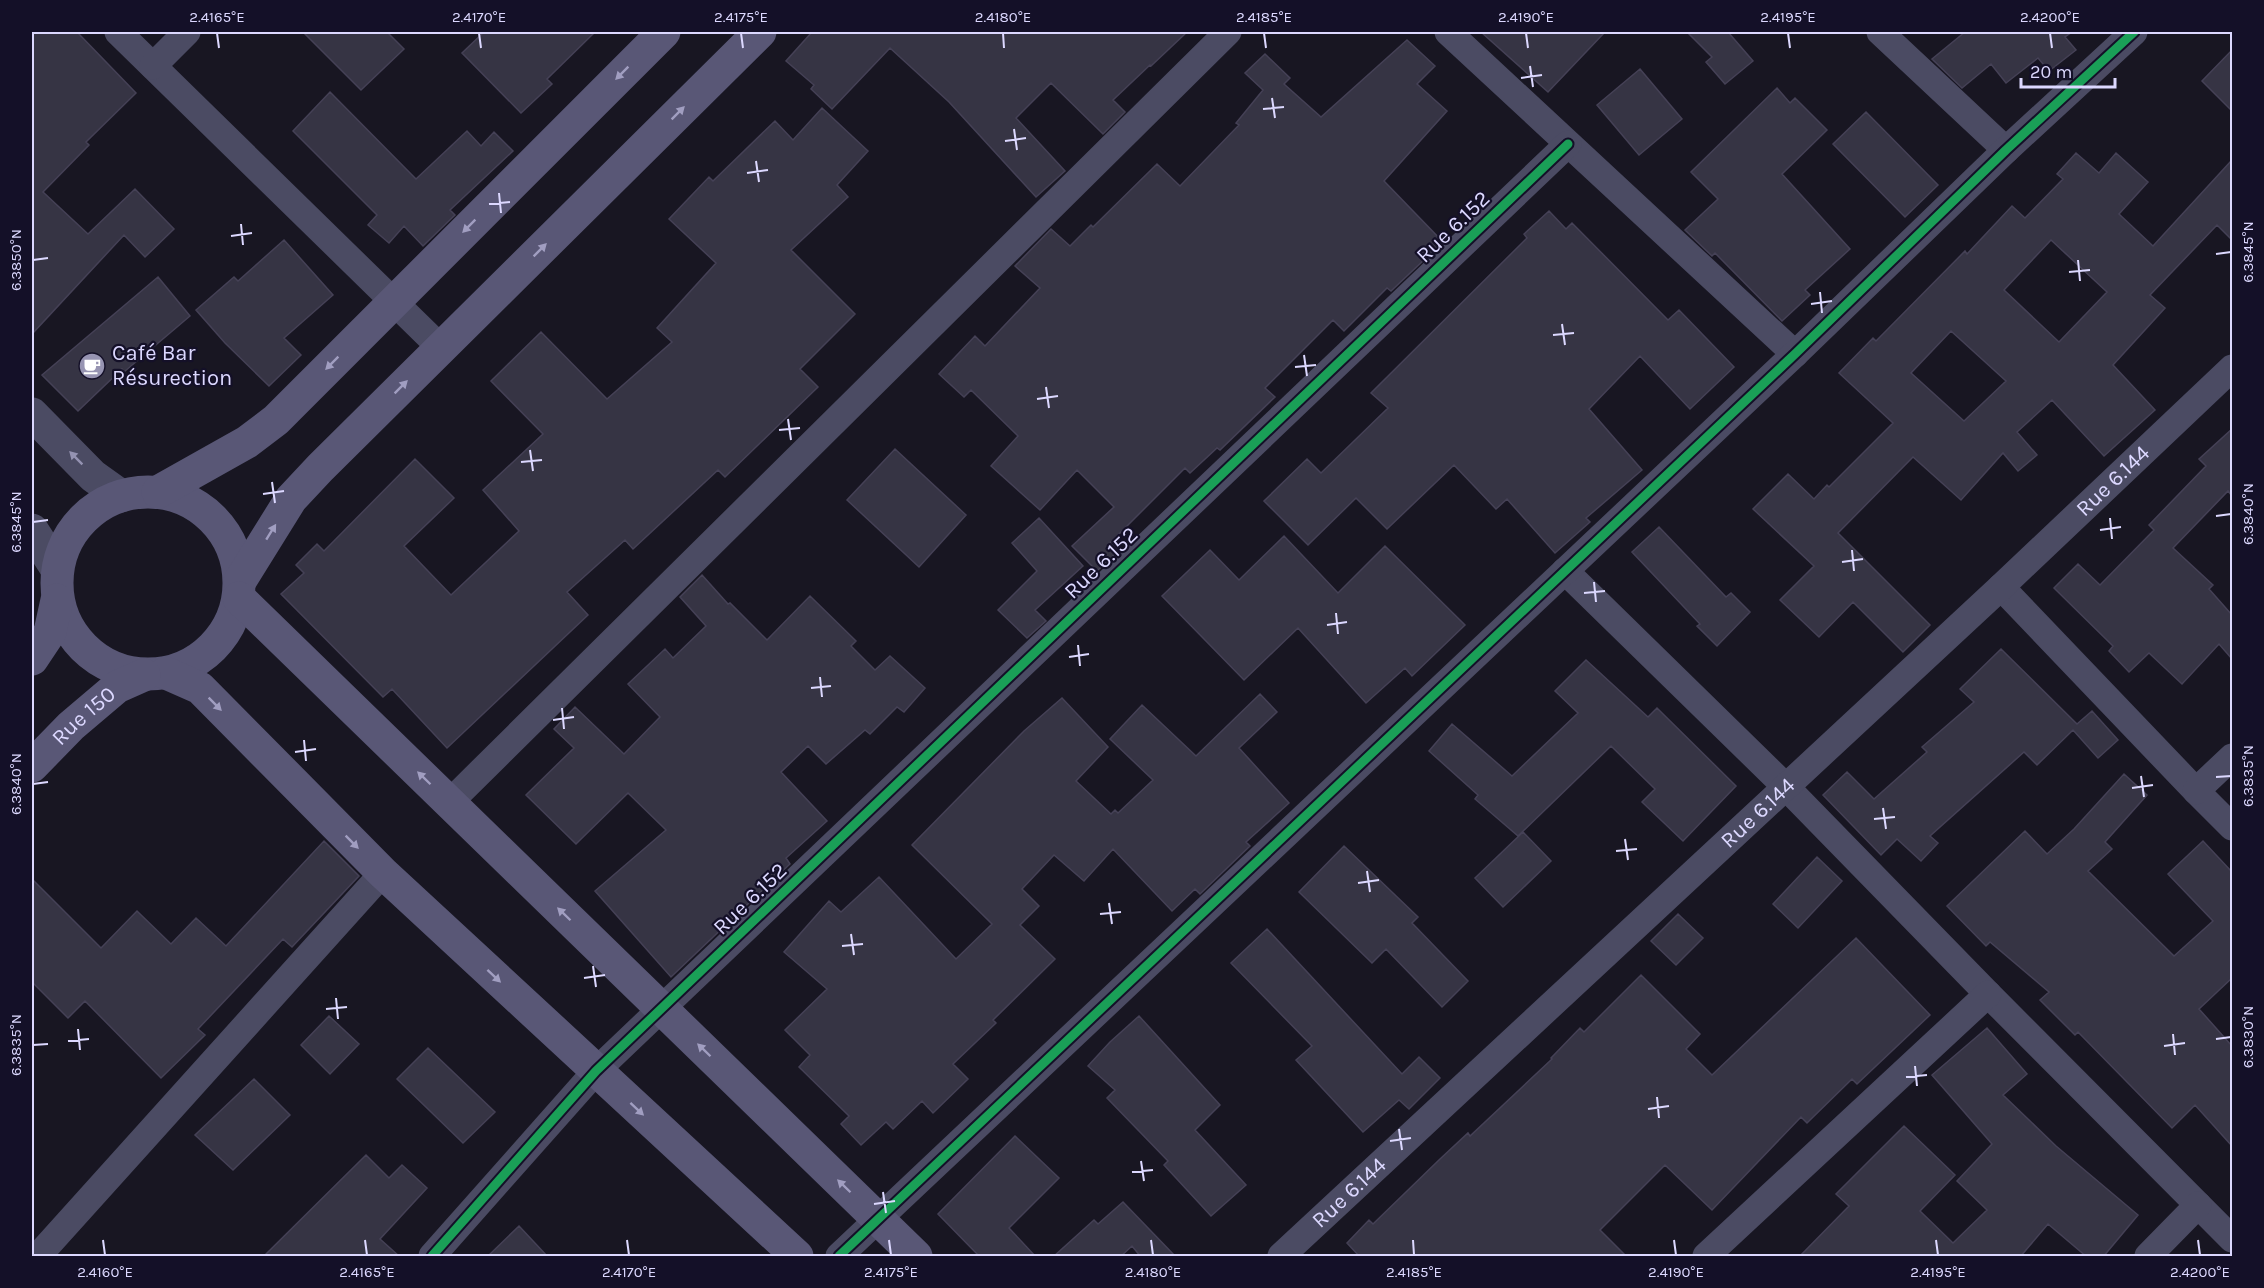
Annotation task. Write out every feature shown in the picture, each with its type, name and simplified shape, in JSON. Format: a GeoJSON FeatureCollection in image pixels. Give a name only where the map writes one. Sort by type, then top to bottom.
{"type":"FeatureCollection","features":[{"type":"Feature","properties":{"kind":"main road"},"geometry":{"type":"LineString","coordinates":[[32,659],[50,632],[65,544],[78,523],[98,507],[121,496],[158,492],[248,442],[276,420],[664,32]]}},
{"type":"Feature","properties":{"kind":"main road"},"geometry":{"type":"LineString","coordinates":[[155,674],[192,664],[214,647],[231,624],[240,590],[291,499],[760,32]]}},
{"type":"Feature","properties":{"kind":"main road"},"geometry":{"type":"LineString","coordinates":[[158,492],[190,502],[216,522],[234,549],[240,590],[449,803],[916,1257]]}},
{"type":"Feature","properties":{"kind":"main road"},"geometry":{"type":"LineString","coordinates":[[57,584],[65,623],[78,644],[97,660],[119,670],[155,674],[200,688],[383,873],[797,1257]]}},
{"type":"Feature","properties":{"kind":"main road","name":"Rue 150"},"geometry":{"type":"LineString","coordinates":[[32,766],[71,726],[117,687],[155,674]]}},
{"type":"Feature","properties":{"kind":"street"},"geometry":{"type":"LineString","coordinates":[[118,32],[441,348]]}},
{"type":"Feature","properties":{"kind":"street"},"geometry":{"type":"LineString","coordinates":[[153,66],[187,32]]}},
{"type":"Feature","properties":{"kind":"street"},"geometry":{"type":"LineString","coordinates":[[449,803],[1228,32]]}},
{"type":"Feature","properties":{"kind":"street"},"geometry":{"type":"LineString","coordinates":[[1448,32],[1795,354]]}},
{"type":"Feature","properties":{"kind":"street"},"geometry":{"type":"LineString","coordinates":[[1880,32],[2006,150]]}},
{"type":"Feature","properties":{"kind":"street"},"geometry":{"type":"LineString","coordinates":[[839,1257],[1795,354],[2006,150],[2134,32]]}},
{"type":"Feature","properties":{"kind":"street","name":"Rue 6.152"},"geometry":{"type":"LineString","coordinates":[[432,1257],[596,1071],[1568,144]]}},
{"type":"Feature","properties":{"kind":"street","name":"Rue 6.144"},"geometry":{"type":"LineString","coordinates":[[1281,1257],[2001,587],[2232,368]]}},
{"type":"Feature","properties":{"kind":"street"},"geometry":{"type":"LineString","coordinates":[[32,414],[93,476],[121,496]]}},
{"type":"Feature","properties":{"kind":"street"},"geometry":{"type":"LineString","coordinates":[[32,530],[57,584]]}},
{"type":"Feature","properties":{"kind":"street"},"geometry":{"type":"LineString","coordinates":[[1565,571],[1786,787],[2232,1239]]}},
{"type":"Feature","properties":{"kind":"street"},"geometry":{"type":"LineString","coordinates":[[2001,587],[2232,827]]}},
{"type":"Feature","properties":{"kind":"street"},"geometry":{"type":"LineString","coordinates":[[2196,791],[2232,757]]}},
{"type":"Feature","properties":{"kind":"street"},"geometry":{"type":"LineString","coordinates":[[38,1257],[383,873]]}},
{"type":"Feature","properties":{"kind":"street"},"geometry":{"type":"LineString","coordinates":[[1706,1257],[1988,994]]}},
{"type":"Feature","properties":{"kind":"street"},"geometry":{"type":"LineString","coordinates":[[2148,1257],[2198,1205]]}},
{"type":"Feature","properties":{"kind":"building"},"geometry":{"type":"Polygon","coordinates":[[[32,32],[77,32],[136,93],[86,142],[89,145],[43,192],[88,234],[135,189],[174,229],[145,257],[124,235],[32,334],[32,32]]]}},
{"type":"Feature","properties":{"kind":"building"},"geometry":{"type":"Polygon","coordinates":[[[303,32],[387,32],[404,49],[361,90],[303,32]]]}},
{"type":"Feature","properties":{"kind":"building"},"geometry":{"type":"Polygon","coordinates":[[[484,32],[595,32],[547,79],[552,84],[521,113],[462,53],[484,32]]]}},
{"type":"Feature","properties":{"kind":"building"},"geometry":{"type":"Polygon","coordinates":[[[812,32],[1187,32],[1113,100],[1125,112],[1103,134],[1051,83],[1016,118],[1065,171],[1036,197],[949,102],[890,48],[832,109],[811,89],[814,85],[786,61],[812,32]]]}},
{"type":"Feature","properties":{"kind":"building"},"geometry":{"type":"Polygon","coordinates":[[[1481,32],[1605,32],[1548,92],[1481,32]]]}},
{"type":"Feature","properties":{"kind":"building"},"geometry":{"type":"Polygon","coordinates":[[[1687,32],[1728,32],[1753,61],[1725,84],[1706,62],[1712,57],[1687,32]]]}},
{"type":"Feature","properties":{"kind":"building"},"geometry":{"type":"Polygon","coordinates":[[[1965,32],[2072,32],[2065,37],[2076,50],[2049,71],[2038,58],[2006,83],[1991,64],[1962,88],[1932,59],[1965,32]]]}},
{"type":"Feature","properties":{"kind":"building"},"geometry":{"type":"Polygon","coordinates":[[[1407,40],[1435,66],[1417,84],[1447,111],[1384,181],[1443,242],[1391,291],[1387,288],[1344,331],[1333,320],[1265,388],[1275,397],[1220,450],[1217,448],[1190,473],[1185,468],[1110,543],[1118,551],[1097,571],[1072,546],[1114,507],[1077,470],[1040,510],[991,466],[1018,436],[971,390],[964,397],[939,374],[975,336],[985,346],[1040,288],[1015,266],[1051,229],[1070,246],[1091,225],[1093,227],[1157,164],[1180,186],[1239,125],[1236,123],[1263,90],[1245,73],[1265,54],[1290,78],[1284,84],[1321,117],[1407,40]]]}},
{"type":"Feature","properties":{"kind":"building"},"geometry":{"type":"Polygon","coordinates":[[[2232,50],[2232,111],[2202,81],[2232,50]]]}},
{"type":"Feature","properties":{"kind":"building"},"geometry":{"type":"Polygon","coordinates":[[[1640,69],[1682,119],[1639,155],[1597,105],[1640,69]]]}},
{"type":"Feature","properties":{"kind":"building"},"geometry":{"type":"Polygon","coordinates":[[[1777,88],[1790,103],[1795,98],[1827,130],[1782,174],[1850,249],[1805,290],[1810,295],[1782,321],[1715,253],[1712,256],[1685,230],[1718,199],[1691,172],[1777,88]]]}},
{"type":"Feature","properties":{"kind":"building"},"geometry":{"type":"Polygon","coordinates":[[[330,92],[416,179],[467,131],[481,146],[494,132],[513,151],[450,210],[455,215],[423,246],[404,226],[389,243],[368,225],[377,215],[293,131],[330,92]]]}},
{"type":"Feature","properties":{"kind":"building"},"geometry":{"type":"Polygon","coordinates":[[[822,108],[868,151],[837,185],[848,197],[791,250],[855,314],[800,369],[818,387],[725,477],[718,470],[633,549],[625,540],[567,592],[588,615],[447,748],[392,689],[383,697],[281,594],[304,573],[296,565],[317,544],[324,551],[415,459],[454,498],[404,546],[451,595],[519,531],[483,490],[543,434],[491,381],[541,332],[607,399],[672,342],[657,328],[716,263],[669,219],[709,177],[713,181],[775,121],[793,140],[822,108]]]}},
{"type":"Feature","properties":{"kind":"building"},"geometry":{"type":"Polygon","coordinates":[[[1866,112],[1938,185],[1905,217],[1833,144],[1866,112]]]}},
{"type":"Feature","properties":{"kind":"building"},"geometry":{"type":"Polygon","coordinates":[[[2076,153],[2099,173],[2116,153],[2148,182],[2119,214],[2153,246],[2232,160],[2232,240],[2217,225],[2150,295],[2165,308],[2113,365],[2155,410],[2104,456],[2052,400],[2017,432],[2037,455],[2018,471],[2003,453],[1961,500],[1913,457],[1838,533],[1930,625],[1903,652],[1853,602],[1819,637],[1780,600],[1814,566],[1753,509],[1788,474],[1814,499],[1893,423],[1839,373],[1873,338],[1876,341],[1965,251],[1967,254],[2012,206],[2025,218],[2063,179],[2057,174],[2076,153]],[[2051,240],[2004,290],[2059,342],[2107,292],[2051,240]],[[1951,331],[1911,373],[1964,421],[2006,381],[1951,331]]]}},
{"type":"Feature","properties":{"kind":"building"},"geometry":{"type":"Polygon","coordinates":[[[1549,211],[1566,229],[1572,223],[1668,320],[1679,310],[1734,367],[1690,409],[1640,356],[1589,409],[1642,470],[1586,518],[1590,522],[1555,553],[1507,499],[1496,509],[1454,465],[1387,529],[1356,498],[1308,545],[1264,501],[1307,459],[1321,473],[1388,408],[1371,393],[1527,238],[1524,234],[1549,211]]]}},
{"type":"Feature","properties":{"kind":"building"},"geometry":{"type":"Polygon","coordinates":[[[284,240],[333,295],[284,338],[301,355],[269,386],[225,343],[196,310],[234,277],[238,281],[284,240]]]}},
{"type":"Feature","properties":{"kind":"building"},"geometry":{"type":"Polygon","coordinates":[[[158,277],[190,316],[124,372],[122,369],[78,411],[42,375],[158,277]]]}},
{"type":"Feature","properties":{"kind":"building"},"geometry":{"type":"Polygon","coordinates":[[[2232,429],[2232,496],[2228,491],[2173,548],[2213,585],[2209,589],[2232,615],[2232,659],[2219,644],[2182,684],[2149,653],[2129,672],[2109,651],[2113,646],[2054,588],[2078,564],[2100,585],[2154,530],[2149,525],[2206,466],[2199,459],[2232,429]]]}},
{"type":"Feature","properties":{"kind":"building"},"geometry":{"type":"Polygon","coordinates":[[[895,449],[966,515],[919,567],[847,500],[895,449]]]}},
{"type":"Feature","properties":{"kind":"building"},"geometry":{"type":"Polygon","coordinates":[[[1039,518],[1083,566],[1035,610],[1046,621],[1027,638],[998,610],[1037,571],[1012,543],[1039,518]]]}},
{"type":"Feature","properties":{"kind":"building"},"geometry":{"type":"Polygon","coordinates":[[[1659,527],[1726,597],[1731,593],[1750,612],[1717,646],[1697,626],[1700,624],[1632,552],[1659,527]]]}},
{"type":"Feature","properties":{"kind":"building"},"geometry":{"type":"Polygon","coordinates":[[[1284,536],[1338,593],[1385,546],[1465,625],[1412,676],[1405,668],[1366,703],[1298,628],[1244,680],[1162,596],[1210,550],[1239,580],[1284,536]]]}},
{"type":"Feature","properties":{"kind":"building"},"geometry":{"type":"Polygon","coordinates":[[[702,575],[728,604],[730,603],[767,640],[810,596],[856,641],[851,646],[875,670],[890,656],[925,688],[904,712],[897,707],[870,734],[865,730],[826,764],[808,746],[781,772],[827,821],[786,858],[790,864],[671,977],[595,891],[666,830],[628,793],[576,844],[526,795],[574,748],[554,729],[575,707],[624,754],[660,717],[628,684],[665,649],[673,658],[706,626],[680,597],[702,575]]]}},
{"type":"Feature","properties":{"kind":"building"},"geometry":{"type":"Polygon","coordinates":[[[2001,649],[2077,724],[2092,711],[2118,740],[2098,758],[2073,730],[2037,765],[2024,752],[1930,836],[1938,843],[1921,861],[1897,839],[1881,855],[1823,795],[1847,772],[1874,799],[1927,752],[1922,747],[1974,702],[1960,689],[2001,649]]]}},
{"type":"Feature","properties":{"kind":"building"},"geometry":{"type":"Polygon","coordinates":[[[1586,660],[1648,717],[1657,708],[1736,786],[1683,841],[1642,802],[1655,789],[1611,746],[1518,836],[1475,799],[1478,795],[1429,751],[1452,724],[1512,776],[1578,713],[1555,691],[1586,660]]]}},
{"type":"Feature","properties":{"kind":"building"},"geometry":{"type":"Polygon","coordinates":[[[1260,694],[1277,712],[1239,748],[1289,803],[1246,842],[1250,846],[1200,894],[1195,889],[1172,911],[1113,849],[1084,881],[1054,855],[1022,889],[1039,906],[1020,925],[1055,959],[993,1020],[996,1023],[953,1064],[968,1079],[933,1113],[922,1101],[893,1129],[886,1122],[861,1145],[841,1124],[849,1116],[799,1067],[810,1055],[785,1030],[827,989],[784,952],[829,901],[841,912],[879,877],[956,959],[992,924],[912,845],[1024,731],[1062,698],[1108,747],[1076,781],[1111,814],[1115,810],[1118,813],[1153,780],[1110,739],[1142,705],[1196,756],[1260,694]]]}},
{"type":"Feature","properties":{"kind":"building"},"geometry":{"type":"Polygon","coordinates":[[[2124,774],[2147,795],[2105,842],[2112,849],[2088,871],[2174,956],[2213,921],[2168,874],[2203,841],[2232,872],[2232,978],[2199,1009],[2232,1046],[2232,1146],[2195,1105],[2172,1128],[2078,1032],[2075,1035],[2040,1000],[2049,992],[1990,942],[1986,946],[1947,906],[2025,831],[2047,854],[2074,829],[2124,774]]]}},
{"type":"Feature","properties":{"kind":"building"},"geometry":{"type":"Polygon","coordinates":[[[1523,832],[1551,861],[1503,907],[1475,878],[1523,832]]]}},
{"type":"Feature","properties":{"kind":"building"},"geometry":{"type":"Polygon","coordinates":[[[324,841],[359,876],[292,947],[283,939],[198,1029],[205,1035],[161,1078],[85,1001],[68,1018],[32,982],[32,879],[101,948],[137,911],[171,944],[196,918],[226,946],[324,841]]]}},
{"type":"Feature","properties":{"kind":"building"},"geometry":{"type":"Polygon","coordinates":[[[1344,846],[1418,917],[1412,923],[1468,981],[1442,1007],[1386,949],[1372,963],[1299,892],[1344,846]]]}},
{"type":"Feature","properties":{"kind":"building"},"geometry":{"type":"Polygon","coordinates":[[[1817,857],[1842,881],[1798,928],[1773,904],[1817,857]]]}},
{"type":"Feature","properties":{"kind":"building"},"geometry":{"type":"Polygon","coordinates":[[[1678,914],[1703,938],[1676,965],[1651,941],[1678,914]]]}},
{"type":"Feature","properties":{"kind":"building"},"geometry":{"type":"Polygon","coordinates":[[[1267,929],[1402,1074],[1419,1057],[1440,1078],[1409,1109],[1399,1100],[1363,1132],[1296,1060],[1312,1046],[1231,963],[1267,929]]]}},
{"type":"Feature","properties":{"kind":"building"},"geometry":{"type":"Polygon","coordinates":[[[1856,938],[1930,1015],[1857,1084],[1852,1079],[1807,1123],[1801,1117],[1712,1210],[1665,1165],[1600,1230],[1627,1257],[1360,1257],[1347,1243],[1369,1220],[1373,1224],[1468,1133],[1470,1136],[1552,1059],[1580,1028],[1584,1032],[1641,975],[1700,1034],[1686,1049],[1712,1075],[1856,938]]]}},
{"type":"Feature","properties":{"kind":"building"},"geometry":{"type":"Polygon","coordinates":[[[329,1016],[359,1044],[330,1074],[301,1045],[329,1016]]]}},
{"type":"Feature","properties":{"kind":"building"},"geometry":{"type":"Polygon","coordinates":[[[1139,1016],[1220,1105],[1195,1130],[1246,1185],[1211,1216],[1164,1165],[1168,1161],[1107,1098],[1115,1090],[1088,1066],[1139,1016]]]}},
{"type":"Feature","properties":{"kind":"building"},"geometry":{"type":"Polygon","coordinates":[[[1987,1028],[2027,1074],[2003,1095],[2056,1146],[2138,1215],[2103,1257],[2087,1257],[2048,1224],[2020,1257],[1799,1257],[1849,1206],[1836,1194],[1904,1126],[1955,1175],[1920,1211],[1953,1243],[1987,1210],[1957,1181],[1992,1144],[1932,1075],[1987,1028]]]}},
{"type":"Feature","properties":{"kind":"building"},"geometry":{"type":"Polygon","coordinates":[[[428,1048],[495,1112],[463,1143],[397,1079],[428,1048]]]}},
{"type":"Feature","properties":{"kind":"building"},"geometry":{"type":"Polygon","coordinates":[[[254,1079],[290,1115],[233,1170],[195,1135],[254,1079]]]}},
{"type":"Feature","properties":{"kind":"building"},"geometry":{"type":"Polygon","coordinates":[[[1015,1136],[1059,1178],[1009,1228],[1036,1257],[980,1257],[938,1214],[1015,1136]]]}},
{"type":"Feature","properties":{"kind":"building"},"geometry":{"type":"Polygon","coordinates":[[[366,1155],[389,1178],[402,1165],[427,1188],[380,1239],[400,1257],[263,1257],[366,1155]]]}},
{"type":"Feature","properties":{"kind":"building"},"geometry":{"type":"Polygon","coordinates":[[[1123,1202],[1176,1257],[1141,1257],[1132,1246],[1120,1257],[1053,1257],[1094,1220],[1098,1224],[1123,1202]]]}},
{"type":"Feature","properties":{"kind":"building"},"geometry":{"type":"Polygon","coordinates":[[[519,1226],[548,1257],[487,1257],[519,1226]]]}},
{"type":"Feature","properties":{"kind":"cycle path"},"geometry":{"type":"LineString","coordinates":[[839,1256],[1795,354],[2006,150],[2134,32]]}},
{"type":"Feature","properties":{"kind":"cycle path"},"geometry":{"type":"LineString","coordinates":[[432,1256],[596,1071],[1568,144]]}},
{"type":"Feature","properties":{"kind":"place","name":"Café Bar Résurection"},"geometry":{"type":"Point","coordinates":[92,366]}}]}
